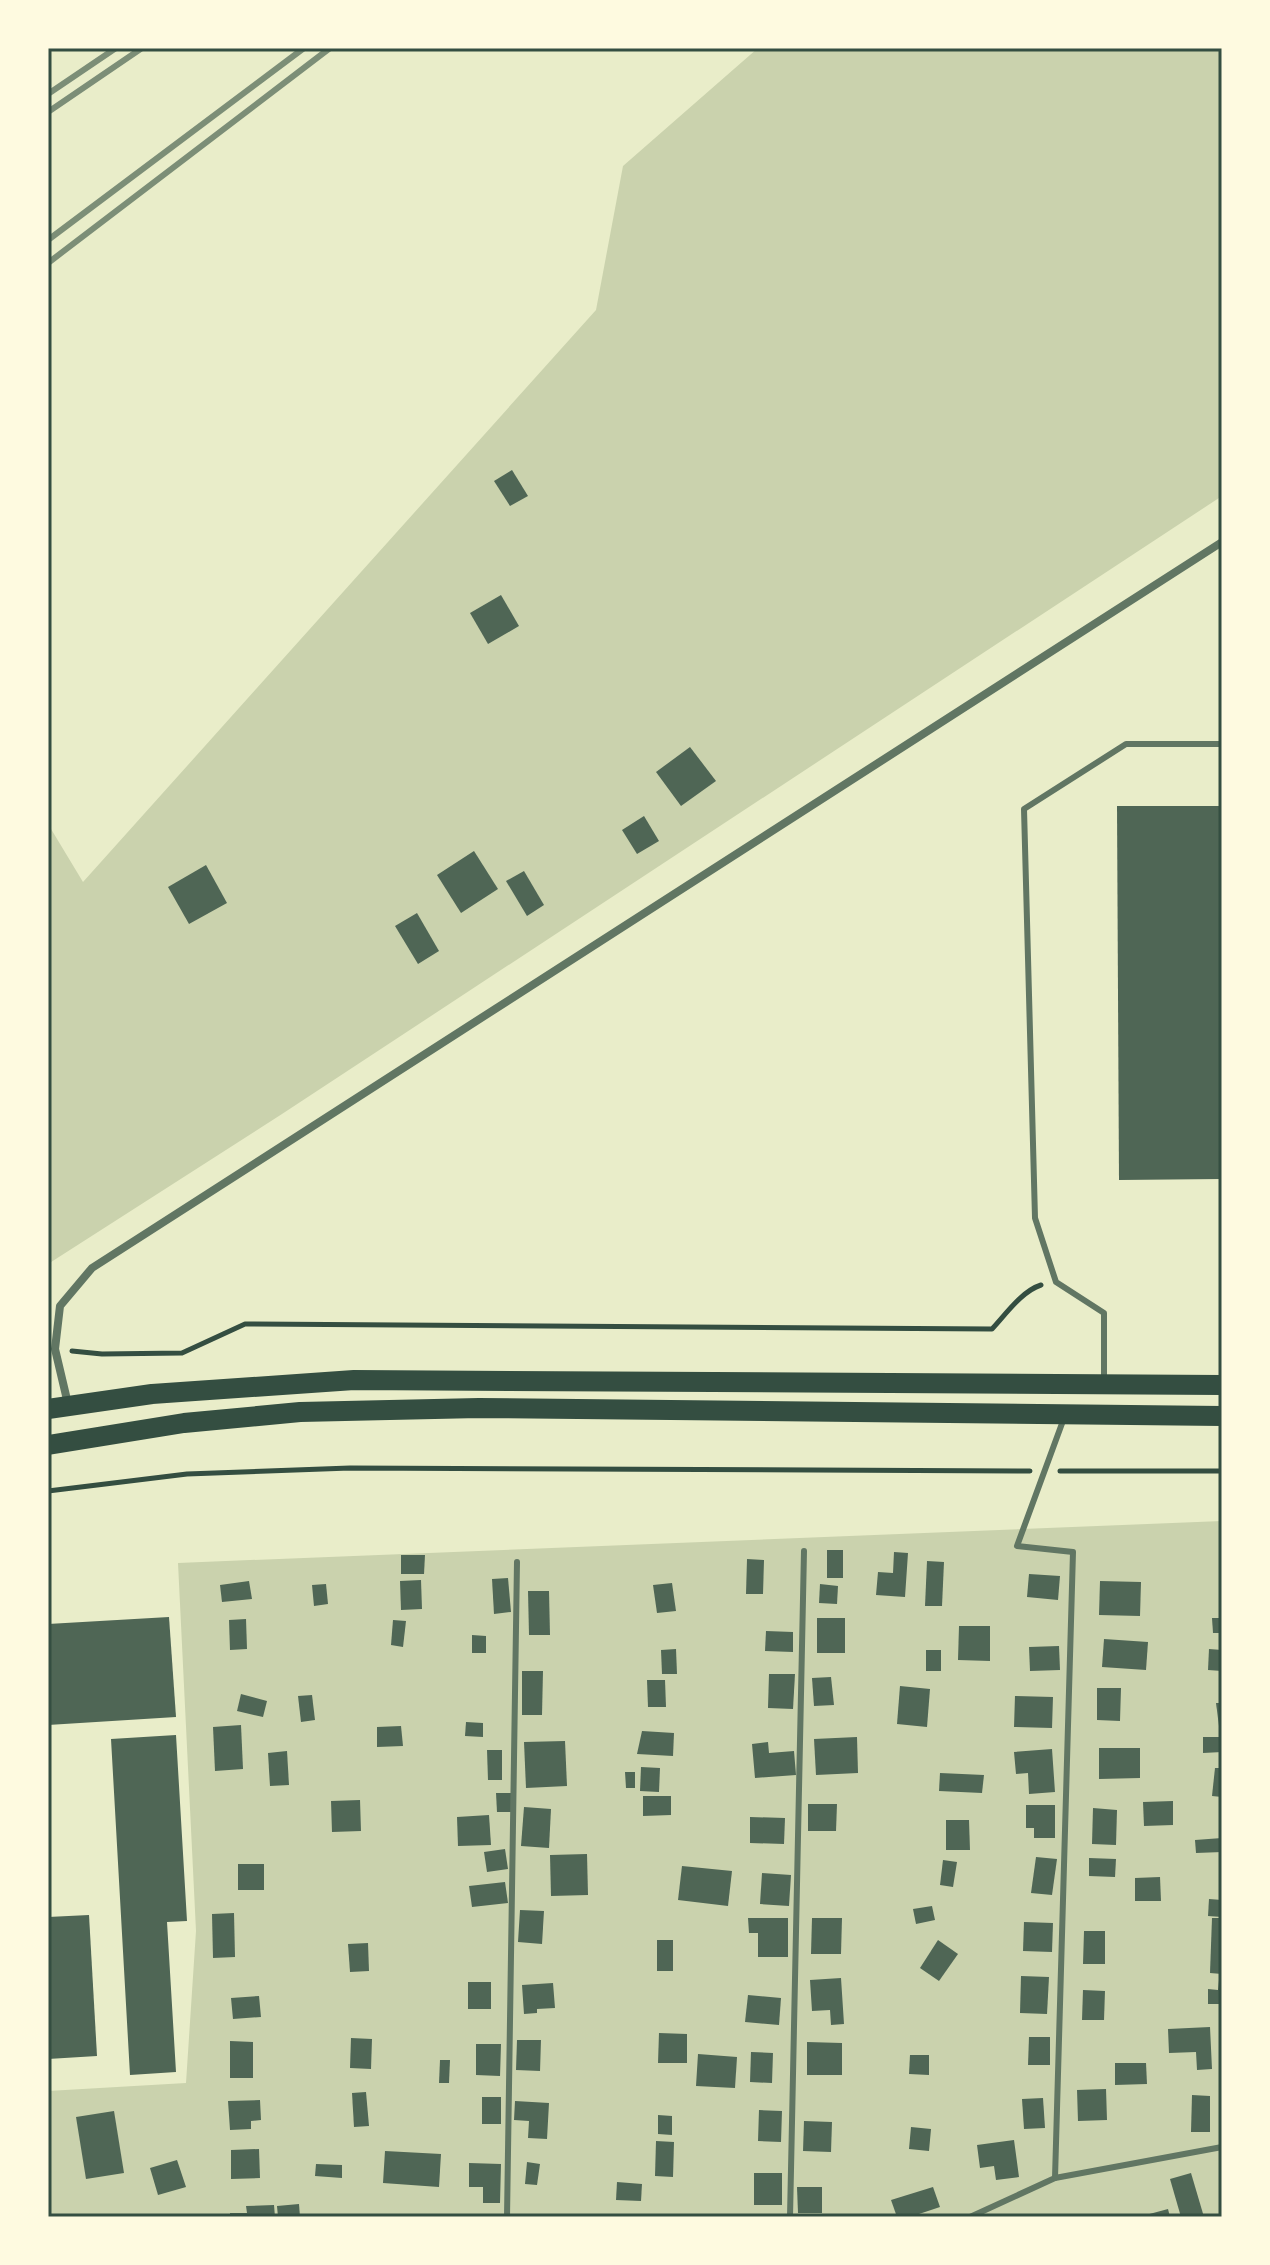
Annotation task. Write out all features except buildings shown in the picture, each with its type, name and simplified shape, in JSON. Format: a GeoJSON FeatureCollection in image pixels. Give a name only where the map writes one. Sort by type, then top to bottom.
{"type":"FeatureCollection","features":[{"type":"Feature","properties":{"kind":"main road"},"geometry":{"type":"LineString","coordinates":[[58,1407],[152,1394],[354,1380],[1222,1385]]}},
{"type":"Feature","properties":{"kind":"main road"},"geometry":{"type":"LineString","coordinates":[[48,1445],[184,1423],[300,1412],[479,1408],[1222,1416]]}},
{"type":"Feature","properties":{"kind":"street"},"geometry":{"type":"LineString","coordinates":[[58,1407],[52,1347],[60,1306],[92,1268],[1222,542]]}},
{"type":"Feature","properties":{"kind":"lane"},"geometry":{"type":"LineString","coordinates":[[1104,1383],[1104,1313],[1056,1282],[1035,1218],[1024,809],[1126,744],[1222,744]]}},
{"type":"Feature","properties":{"kind":"lane"},"geometry":{"type":"LineString","coordinates":[[1055,2178],[1073,1552],[1017,1546],[1065,1414]]}},
{"type":"Feature","properties":{"kind":"lane"},"geometry":{"type":"LineString","coordinates":[[790,2217],[804,1551]]}},
{"type":"Feature","properties":{"kind":"lane"},"geometry":{"type":"LineString","coordinates":[[507,2217],[517,1562]]}},
{"type":"Feature","properties":{"kind":"lane"},"geometry":{"type":"LineString","coordinates":[[970,2217],[1055,2178],[1222,2147]]}},
{"type":"Feature","properties":{"kind":"path"},"geometry":{"type":"LineString","coordinates":[[52,1347],[102,1354],[182,1353],[245,1324],[992,1329],[1036,1286],[1056,1282]]}},
{"type":"Feature","properties":{"kind":"path"},"geometry":{"type":"LineString","coordinates":[[48,1491],[187,1474],[350,1468],[1222,1471]]}},
{"type":"Feature","properties":{"kind":"green space"},"geometry":{"type":"Polygon","coordinates":[[[758,48],[1222,48],[1222,496],[282,1114],[48,1264],[48,824],[83,882],[596,310],[623,166],[758,48]]]}},
{"type":"Feature","properties":{"kind":"green space"},"geometry":{"type":"Polygon","coordinates":[[[1222,1521],[1222,2217],[48,2217],[48,2091],[186,2083],[196,1931],[178,1563],[1222,1521]]]}},
{"type":"Feature","properties":{"kind":"railway"},"geometry":{"type":"LineString","coordinates":[[48,94],[116,48]]}},
{"type":"Feature","properties":{"kind":"railway"},"geometry":{"type":"LineString","coordinates":[[48,112],[142,48]]}},
{"type":"Feature","properties":{"kind":"railway"},"geometry":{"type":"LineString","coordinates":[[48,240],[304,48]]}},
{"type":"Feature","properties":{"kind":"railway"},"geometry":{"type":"LineString","coordinates":[[48,263],[330,48]]}}]}
